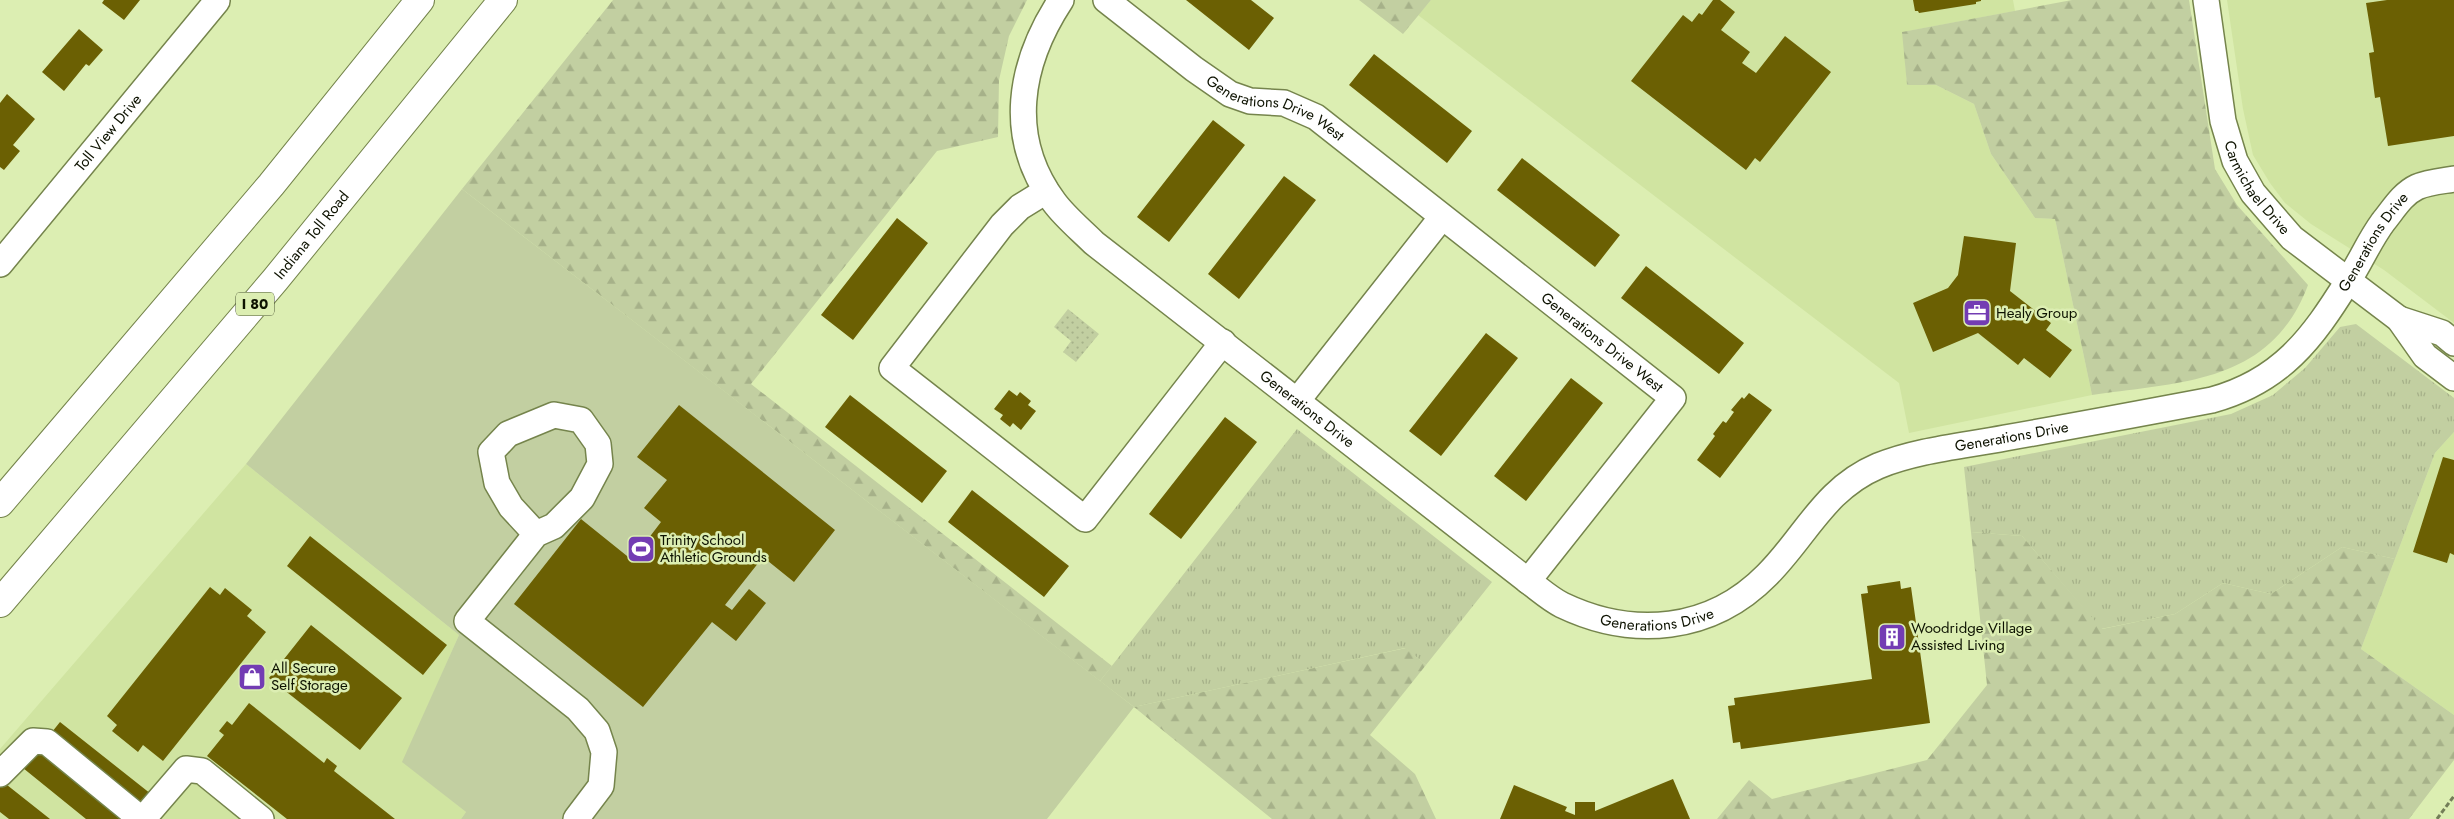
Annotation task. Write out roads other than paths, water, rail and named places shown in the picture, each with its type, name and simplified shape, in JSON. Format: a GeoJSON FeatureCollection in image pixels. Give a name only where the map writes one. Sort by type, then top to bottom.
{"type":"FeatureCollection","features":[{"type":"Feature","properties":{"kind":"highway"},"geometry":{"type":"LineString","coordinates":[[0,503],[271,185],[420,0]]}},
{"type":"Feature","properties":{"kind":"highway","name":"Indiana Toll Road"},"geometry":{"type":"LineString","coordinates":[[0,603],[275,280],[503,0]]}},
{"type":"Feature","properties":{"kind":"street","name":"Generations Drive"},"geometry":{"type":"LineString","coordinates":[[1061,0],[1037,41],[1028,67],[1023,99],[1024,133],[1032,160],[1046,191],[1055,204],[1094,242],[1528,581],[1560,604],[1610,623],[1639,627],[1669,625],[1718,611],[1746,594],[1768,574],[1820,508],[1846,483],[1877,466],[1943,449],[2212,400],[2235,394],[2256,384],[2282,366],[2301,348],[2349,280],[2370,239],[2403,197],[2416,188],[2454,179]]}},
{"type":"Feature","properties":{"kind":"street","name":"Generations Drive West"},"geometry":{"type":"LineString","coordinates":[[1106,0],[1194,69],[1230,94],[1250,101],[1284,103],[1316,117],[1673,398],[1528,581]]}},
{"type":"Feature","properties":{"kind":"street","name":"Carmichael Drive"},"geometry":{"type":"LineString","coordinates":[[2206,0],[2223,121],[2235,161],[2253,193],[2292,238],[2399,319],[2425,356],[2454,378]]}},
{"type":"Feature","properties":{"kind":"street","name":"Toll View Drive"},"geometry":{"type":"LineString","coordinates":[[0,264],[217,1]]}},
{"type":"Feature","properties":{"kind":"street"},"geometry":{"type":"LineString","coordinates":[[1046,191],[1020,207],[1002,224],[892,368],[1085,519],[1224,342]]}},
{"type":"Feature","properties":{"kind":"street"},"geometry":{"type":"LineString","coordinates":[[1297,401],[1442,217]]}},
{"type":"Feature","properties":{"kind":"street","name":"Carmichael Drive"},"geometry":{"type":"LineString","coordinates":[[2399,319],[2442,333],[2454,343]]}},
{"type":"Feature","properties":{"kind":"street"},"geometry":{"type":"LineString","coordinates":[[536,534],[511,507],[497,483],[492,452],[508,434],[554,415],[581,420],[598,444],[600,464],[582,498],[554,526],[536,534],[468,621],[578,709],[596,730],[604,752],[601,786],[576,819]]}},
{"type":"Feature","properties":{"kind":"street"},"geometry":{"type":"LineString","coordinates":[[0,774],[33,741],[47,742],[142,819],[186,769],[202,771],[261,819]]}},
{"type":"Feature","properties":{"kind":"place","name":"Healy Group"},"geometry":{"type":"Point","coordinates":[1977,313]}},
{"type":"Feature","properties":{"kind":"place","name":"Trinity School Athletic Grounds"},"geometry":{"type":"Point","coordinates":[641,549]}},
{"type":"Feature","properties":{"kind":"place","name":"Woodridge Village Assisted Living"},"geometry":{"type":"Point","coordinates":[1892,637]}},
{"type":"Feature","properties":{"kind":"place","name":"All Secure Self Storage"},"geometry":{"type":"Point","coordinates":[252,677]}}]}
